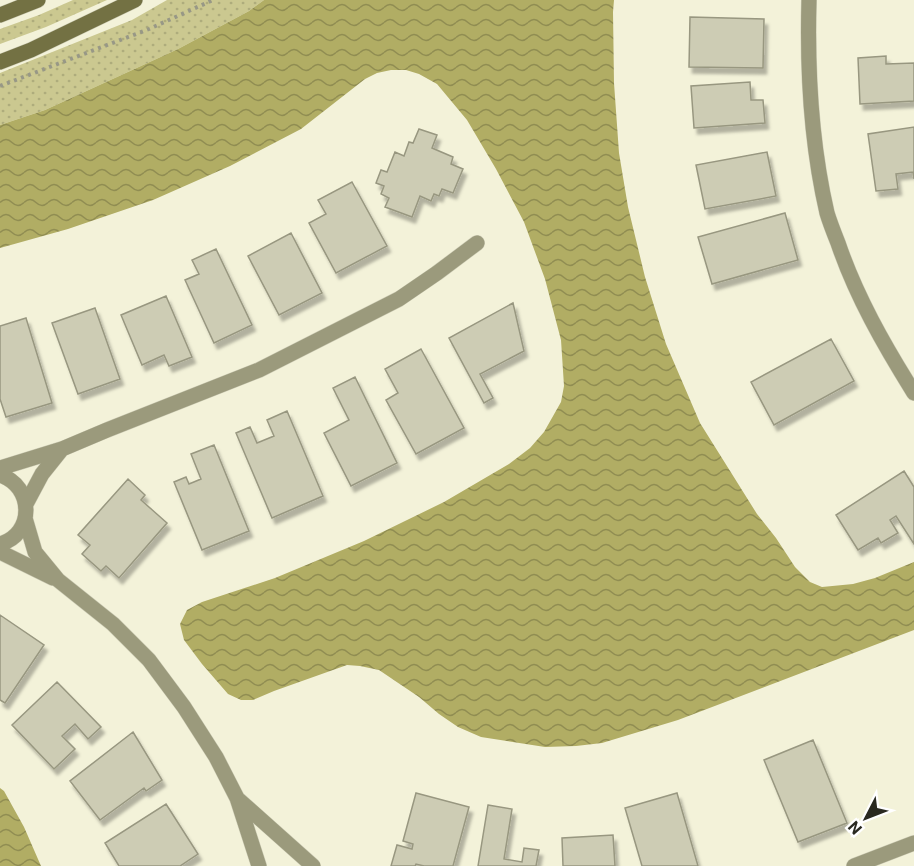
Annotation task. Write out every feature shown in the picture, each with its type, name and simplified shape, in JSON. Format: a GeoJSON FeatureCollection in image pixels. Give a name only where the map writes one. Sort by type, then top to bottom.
{"type":"FeatureCollection","features":[{"type":"Feature","properties":{"kind":"street"},"geometry":{"type":"LineString","coordinates":[[0,15],[38,0]]}},
{"type":"Feature","properties":{"kind":"street"},"geometry":{"type":"LineString","coordinates":[[0,62],[31,50],[135,0]]}},
{"type":"Feature","properties":{"kind":"street"},"geometry":{"type":"LineString","coordinates":[[809,0],[808,34],[812,107],[818,162],[828,214],[843,259],[862,302],[886,348],[914,393]]}},
{"type":"Feature","properties":{"kind":"street"},"geometry":{"type":"LineString","coordinates":[[0,468],[62,449],[259,370],[399,299],[477,243]]}},
{"type":"Feature","properties":{"kind":"street"},"geometry":{"type":"LineString","coordinates":[[0,544],[15,536],[21,528],[42,474],[62,449]]}},
{"type":"Feature","properties":{"kind":"street"},"geometry":{"type":"LineString","coordinates":[[0,475],[15,483],[22,493],[35,552],[58,580],[113,624],[149,660],[184,707],[216,757],[237,798],[258,866]]}},
{"type":"Feature","properties":{"kind":"street"},"geometry":{"type":"LineString","coordinates":[[0,552],[58,580]]}},
{"type":"Feature","properties":{"kind":"street"},"geometry":{"type":"LineString","coordinates":[[237,798],[313,866]]}},
{"type":"Feature","properties":{"kind":"street"},"geometry":{"type":"LineString","coordinates":[[854,866],[914,843]]}},
{"type":"Feature","properties":{"kind":"path"},"geometry":{"type":"LineString","coordinates":[[0,86],[141,32],[213,0]]}},
{"type":"Feature","properties":{"kind":"shaded area"},"geometry":{"type":"Polygon","coordinates":[[[73,0],[107,0],[0,44],[0,29],[73,0]]]}},
{"type":"Feature","properties":{"kind":"shaded area"},"geometry":{"type":"Polygon","coordinates":[[[167,0],[264,0],[249,11],[178,49],[45,110],[0,125],[0,73],[132,20],[167,0]]]}},
{"type":"Feature","properties":{"kind":"water"},"geometry":{"type":"Polygon","coordinates":[[[264,0],[614,0],[614,83],[619,153],[628,207],[645,277],[666,344],[700,423],[757,514],[795,567],[810,582],[822,587],[853,584],[875,578],[914,562],[914,630],[678,720],[602,743],[576,746],[545,747],[481,737],[458,727],[379,670],[360,666],[347,665],[253,700],[241,700],[228,694],[184,640],[180,624],[187,610],[202,602],[275,578],[364,541],[444,502],[509,464],[530,448],[544,432],[561,402],[564,386],[561,340],[545,279],[524,222],[467,120],[437,84],[406,70],[377,73],[365,79],[301,129],[230,166],[153,200],[68,229],[0,248],[0,125],[45,110],[178,49],[249,11],[264,0]]]}},
{"type":"Feature","properties":{"kind":"water"},"geometry":{"type":"Polygon","coordinates":[[[0,788],[4,791],[24,827],[41,866],[0,866],[0,788]]]}},
{"type":"Feature","properties":{"kind":"building"},"geometry":{"type":"Polygon","coordinates":[[[690,17],[764,19],[763,68],[689,67],[690,17]]]}},
{"type":"Feature","properties":{"kind":"building"},"geometry":{"type":"Polygon","coordinates":[[[886,56],[886,64],[914,63],[914,101],[860,104],[858,58],[886,56]]]}},
{"type":"Feature","properties":{"kind":"building"},"geometry":{"type":"Polygon","coordinates":[[[750,82],[751,100],[763,100],[765,123],[694,128],[691,86],[750,82]]]}},
{"type":"Feature","properties":{"kind":"building"},"geometry":{"type":"Polygon","coordinates":[[[914,127],[914,179],[913,172],[896,174],[898,189],[876,191],[868,134],[914,127]]]}},
{"type":"Feature","properties":{"kind":"building"},"geometry":{"type":"Polygon","coordinates":[[[419,129],[437,135],[432,148],[453,157],[451,164],[463,169],[453,193],[442,189],[439,196],[434,194],[431,201],[420,196],[412,217],[385,207],[389,198],[381,194],[384,186],[376,183],[381,170],[387,172],[395,152],[404,156],[409,142],[413,143],[419,129]]]}},
{"type":"Feature","properties":{"kind":"building"},"geometry":{"type":"Polygon","coordinates":[[[767,152],[776,196],[705,209],[696,165],[767,152]]]}},
{"type":"Feature","properties":{"kind":"building"},"geometry":{"type":"Polygon","coordinates":[[[352,182],[387,246],[336,273],[309,223],[326,214],[318,200],[352,182]]]}},
{"type":"Feature","properties":{"kind":"building"},"geometry":{"type":"Polygon","coordinates":[[[785,213],[798,260],[712,284],[698,237],[785,213]]]}},
{"type":"Feature","properties":{"kind":"building"},"geometry":{"type":"Polygon","coordinates":[[[291,233],[322,293],[279,315],[248,256],[291,233]]]}},
{"type":"Feature","properties":{"kind":"building"},"geometry":{"type":"Polygon","coordinates":[[[216,249],[252,325],[214,343],[185,280],[199,274],[192,260],[216,249]]]}},
{"type":"Feature","properties":{"kind":"building"},"geometry":{"type":"Polygon","coordinates":[[[166,296],[192,357],[169,366],[164,355],[142,365],[121,315],[166,296]]]}},
{"type":"Feature","properties":{"kind":"building"},"geometry":{"type":"Polygon","coordinates":[[[513,303],[524,351],[480,374],[493,398],[484,403],[449,338],[513,303]]]}},
{"type":"Feature","properties":{"kind":"building"},"geometry":{"type":"Polygon","coordinates":[[[95,308],[120,379],[78,394],[52,323],[95,308]]]}},
{"type":"Feature","properties":{"kind":"building"},"geometry":{"type":"Polygon","coordinates":[[[26,318],[52,403],[6,417],[0,399],[0,326],[26,318]]]}},
{"type":"Feature","properties":{"kind":"building"},"geometry":{"type":"Polygon","coordinates":[[[831,339],[854,381],[774,425],[751,382],[831,339]]]}},
{"type":"Feature","properties":{"kind":"building"},"geometry":{"type":"Polygon","coordinates":[[[421,349],[464,428],[416,454],[386,400],[398,393],[385,369],[421,349]]]}},
{"type":"Feature","properties":{"kind":"building"},"geometry":{"type":"Polygon","coordinates":[[[355,377],[397,463],[351,486],[324,433],[349,420],[333,388],[355,377]]]}},
{"type":"Feature","properties":{"kind":"building"},"geometry":{"type":"Polygon","coordinates":[[[287,411],[323,496],[272,518],[236,433],[250,427],[257,443],[274,436],[267,420],[287,411]]]}},
{"type":"Feature","properties":{"kind":"building"},"geometry":{"type":"Polygon","coordinates":[[[214,445],[249,531],[202,550],[174,482],[186,477],[189,484],[201,479],[191,454],[214,445]]]}},
{"type":"Feature","properties":{"kind":"building"},"geometry":{"type":"Polygon","coordinates":[[[904,471],[914,487],[914,544],[896,516],[890,520],[898,533],[881,543],[878,538],[858,550],[836,515],[904,471]]]}},
{"type":"Feature","properties":{"kind":"building"},"geometry":{"type":"Polygon","coordinates":[[[128,479],[145,495],[141,500],[167,523],[119,578],[106,566],[101,571],[82,554],[90,545],[78,535],[128,479]]]}},
{"type":"Feature","properties":{"kind":"building"},"geometry":{"type":"Polygon","coordinates":[[[0,615],[44,645],[5,703],[0,700],[0,615]]]}},
{"type":"Feature","properties":{"kind":"building"},"geometry":{"type":"Polygon","coordinates":[[[57,682],[101,727],[88,739],[75,724],[62,736],[75,749],[54,769],[12,725],[57,682]]]}},
{"type":"Feature","properties":{"kind":"building"},"geometry":{"type":"Polygon","coordinates":[[[133,732],[162,780],[146,791],[144,788],[100,820],[70,781],[133,732]]]}},
{"type":"Feature","properties":{"kind":"building"},"geometry":{"type":"Polygon","coordinates":[[[813,740],[847,823],[798,842],[764,760],[813,740]]]}},
{"type":"Feature","properties":{"kind":"building"},"geometry":{"type":"Polygon","coordinates":[[[416,793],[469,807],[453,866],[416,864],[415,866],[391,866],[397,845],[412,849],[413,844],[403,841],[416,793]]]}},
{"type":"Feature","properties":{"kind":"building"},"geometry":{"type":"Polygon","coordinates":[[[677,793],[698,866],[642,866],[625,808],[677,793]]]}},
{"type":"Feature","properties":{"kind":"building"},"geometry":{"type":"Polygon","coordinates":[[[166,804],[198,854],[180,866],[119,866],[105,843],[166,804]]]}},
{"type":"Feature","properties":{"kind":"building"},"geometry":{"type":"Polygon","coordinates":[[[488,805],[512,809],[504,859],[522,862],[524,848],[539,850],[536,866],[478,866],[488,805]]]}},
{"type":"Feature","properties":{"kind":"building"},"geometry":{"type":"Polygon","coordinates":[[[613,835],[615,866],[563,866],[562,838],[613,835]]]}}]}
